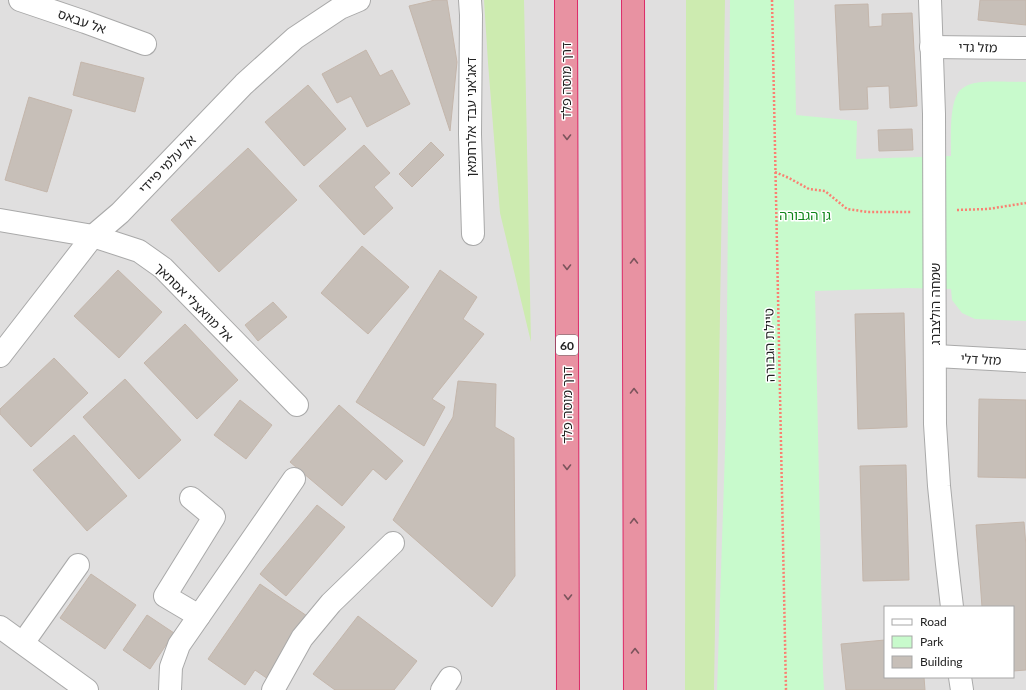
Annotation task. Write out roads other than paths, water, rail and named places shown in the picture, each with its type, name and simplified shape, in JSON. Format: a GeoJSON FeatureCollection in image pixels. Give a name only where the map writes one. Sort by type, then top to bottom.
{"type":"FeatureCollection","features":[{"type":"Feature","properties":{"kind":"highway","name":"דרך מוסה פלד"},"geometry":{"type":"LineString","coordinates":[[566,0],[568,690]]}},
{"type":"Feature","properties":{"kind":"highway"},"geometry":{"type":"LineString","coordinates":[[633,0],[635,690]]}},
{"type":"Feature","properties":{"kind":"street","name":"אל עבאס"},"geometry":{"type":"LineString","coordinates":[[20,0],[144,44]]}},
{"type":"Feature","properties":{"kind":"street","name":"אל עלמי פיידי"},"geometry":{"type":"LineString","coordinates":[[0,356],[93,236],[120,213],[244,84],[295,38],[340,8],[359,0]]}},
{"type":"Feature","properties":{"kind":"street","name":"דאג'אני עבד אלרחמאן"},"geometry":{"type":"LineString","coordinates":[[470,0],[470,134],[473,234]]}},
{"type":"Feature","properties":{"kind":"street","name":"שמחה הולצברג"},"geometry":{"type":"LineString","coordinates":[[930,0],[934,114],[936,424],[946,564],[952,606]]}},
{"type":"Feature","properties":{"kind":"street","name":"מזל גדי"},"geometry":{"type":"LineString","coordinates":[[931,47],[1026,48]]}},
{"type":"Feature","properties":{"kind":"street","name":"אל מוואצלי אסתאך"},"geometry":{"type":"LineString","coordinates":[[0,220],[93,236],[139,251],[164,268],[297,405]]}},
{"type":"Feature","properties":{"kind":"street","name":"מזל דלי"},"geometry":{"type":"LineString","coordinates":[[936,356],[1026,361]]}},
{"type":"Feature","properties":{"kind":"street"},"geometry":{"type":"LineString","coordinates":[[170,690],[172,667],[180,645],[294,479]]}},
{"type":"Feature","properties":{"kind":"street"},"geometry":{"type":"LineString","coordinates":[[191,498],[214,517],[165,596],[199,616]]}},
{"type":"Feature","properties":{"kind":"street"},"geometry":{"type":"LineString","coordinates":[[273,690],[302,638],[331,603],[393,543]]}},
{"type":"Feature","properties":{"kind":"street"},"geometry":{"type":"LineString","coordinates":[[23,643],[78,565]]}},
{"type":"Feature","properties":{"kind":"street"},"geometry":{"type":"LineString","coordinates":[[0,627],[87,690]]}},
{"type":"Feature","properties":{"kind":"street"},"geometry":{"type":"LineString","coordinates":[[960,678],[962,690]]}},
{"type":"Feature","properties":{"kind":"park label","name":"גן הגבורה"},"geometry":{"type":"Point","coordinates":[805,215]}}]}
